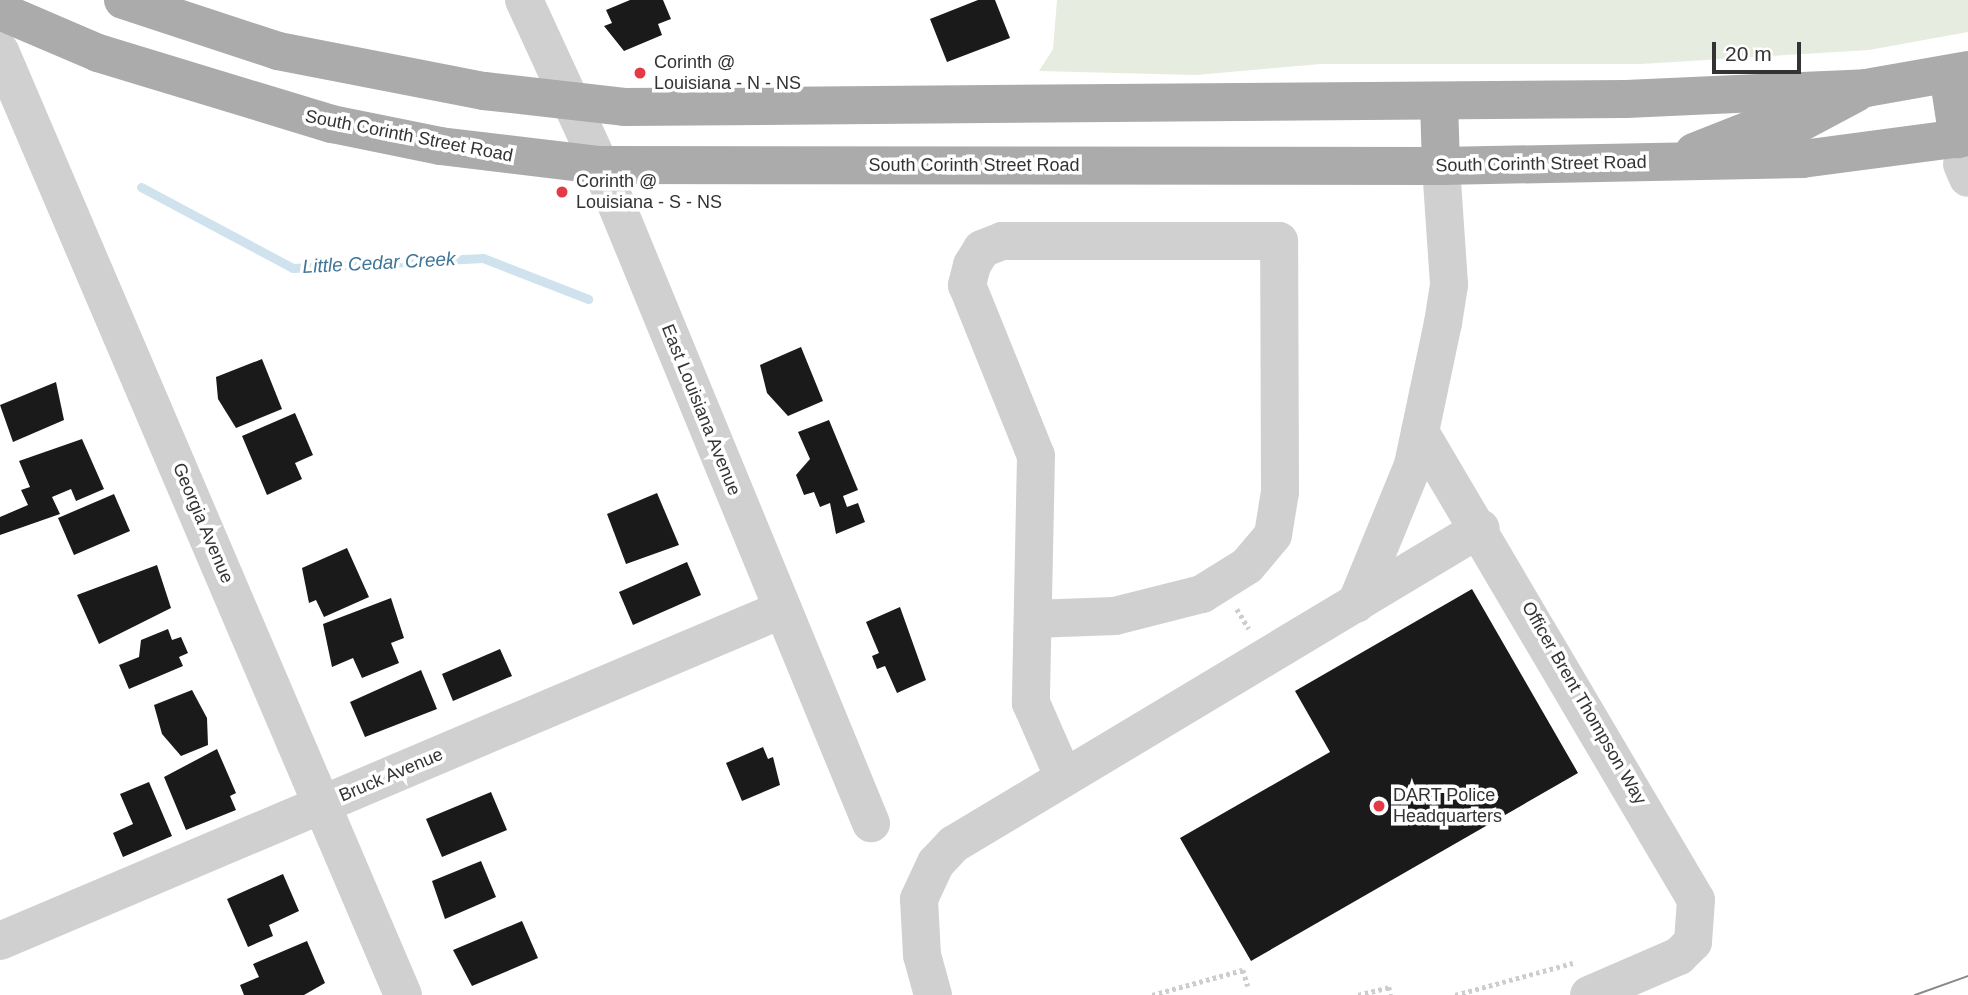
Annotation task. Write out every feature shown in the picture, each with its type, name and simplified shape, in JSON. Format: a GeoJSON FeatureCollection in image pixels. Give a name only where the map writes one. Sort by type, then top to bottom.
{"type":"FeatureCollection","features":[{"type":"Feature","properties":{"kind":"main road"},"geometry":{"type":"LineString","coordinates":[[122,0],[278,51],[568,104],[1439,102],[1866,88],[1958,72],[1964,154]]}},
{"type":"Feature","properties":{"kind":"main road","name":"South Corinth Street Road"},"geometry":{"type":"LineString","coordinates":[[0,11],[98,53],[332,124],[440,146],[600,165],[1441,166],[1964,154]]}},
{"type":"Feature","properties":{"kind":"main road"},"geometry":{"type":"LineString","coordinates":[[1673,160],[1757,127],[1798,124],[1866,88]]}},
{"type":"Feature","properties":{"kind":"main road"},"geometry":{"type":"LineString","coordinates":[[1439,102],[1441,166]]}},
{"type":"Feature","properties":{"kind":"street","name":"East Louisiana Avenue"},"geometry":{"type":"LineString","coordinates":[[524,0],[568,104],[600,165],[871,823]]}},
{"type":"Feature","properties":{"kind":"street","name":"Georgia Avenue"},"geometry":{"type":"LineString","coordinates":[[0,51],[403,995]]}},
{"type":"Feature","properties":{"kind":"street"},"geometry":{"type":"LineString","coordinates":[[1356,604],[1398,512],[1420,432],[1449,284],[1441,166]]}},
{"type":"Feature","properties":{"kind":"street"},"geometry":{"type":"LineString","coordinates":[[1033,619],[1140,612],[1202,594],[1247,566],[1273,535],[1280,492],[1279,241],[1002,241],[977,257],[967,285],[1036,456],[1031,703],[1063,776]]}},
{"type":"Feature","properties":{"kind":"street","name":"Officer Brent Thompson Way"},"geometry":{"type":"LineString","coordinates":[[1420,432],[1481,528],[1687,878],[1696,900],[1693,942],[1663,966],[1588,977]]}},
{"type":"Feature","properties":{"kind":"street"},"geometry":{"type":"LineString","coordinates":[[933,995],[918,920],[924,884],[936,863],[977,827],[1481,528]]}},
{"type":"Feature","properties":{"kind":"street","name":"Bruck Avenue"},"geometry":{"type":"LineString","coordinates":[[0,941],[783,609]]}},
{"type":"Feature","properties":{"kind":"path"},"geometry":{"type":"LineString","coordinates":[[1152,995],[1244,971],[1248,986]]}},
{"type":"Feature","properties":{"kind":"path"},"geometry":{"type":"LineString","coordinates":[[1455,995],[1588,977]]}},
{"type":"Feature","properties":{"kind":"path"},"geometry":{"type":"LineString","coordinates":[[1358,995],[1389,986],[1391,995]]}},
{"type":"Feature","properties":{"kind":"shaded area"},"geometry":{"type":"Polygon","coordinates":[[[1057,0],[1968,0],[1968,32],[1869,50],[1640,64],[1320,64],[1196,75],[1039,71],[1053,49],[1057,0]]]}},
{"type":"Feature","properties":{"kind":"building"},"geometry":{"type":"Polygon","coordinates":[[[630,0],[663,0],[671,19],[658,24],[662,35],[624,51],[604,26],[612,23],[606,10],[630,0]]]}},
{"type":"Feature","properties":{"kind":"building"},"geometry":{"type":"Polygon","coordinates":[[[978,0],[995,0],[1010,38],[947,62],[930,19],[978,0]]]}},
{"type":"Feature","properties":{"kind":"building"},"geometry":{"type":"Polygon","coordinates":[[[801,347],[823,401],[788,416],[767,393],[760,365],[801,347]]]}},
{"type":"Feature","properties":{"kind":"building"},"geometry":{"type":"Polygon","coordinates":[[[262,359],[282,409],[236,428],[218,399],[216,377],[262,359]]]}},
{"type":"Feature","properties":{"kind":"building"},"geometry":{"type":"Polygon","coordinates":[[[56,382],[64,420],[13,442],[0,405],[56,382]]]}},
{"type":"Feature","properties":{"kind":"building"},"geometry":{"type":"Polygon","coordinates":[[[295,413],[313,455],[295,463],[302,479],[267,495],[242,436],[295,413]]]}},
{"type":"Feature","properties":{"kind":"building"},"geometry":{"type":"Polygon","coordinates":[[[829,420],[858,490],[843,496],[847,507],[858,503],[865,522],[836,534],[830,503],[820,507],[814,492],[804,495],[796,475],[810,459],[798,432],[829,420]]]}},
{"type":"Feature","properties":{"kind":"building"},"geometry":{"type":"Polygon","coordinates":[[[82,439],[104,489],[76,501],[71,489],[52,497],[60,514],[0,535],[0,517],[28,505],[21,490],[30,487],[19,461],[82,439]]]}},
{"type":"Feature","properties":{"kind":"building"},"geometry":{"type":"Polygon","coordinates":[[[657,493],[679,545],[626,564],[607,514],[657,493]]]}},
{"type":"Feature","properties":{"kind":"building"},"geometry":{"type":"Polygon","coordinates":[[[114,494],[130,531],[74,555],[58,518],[114,494]]]}},
{"type":"Feature","properties":{"kind":"building"},"geometry":{"type":"Polygon","coordinates":[[[347,548],[369,597],[324,617],[316,600],[309,603],[302,568],[347,548]]]}},
{"type":"Feature","properties":{"kind":"building"},"geometry":{"type":"Polygon","coordinates":[[[687,562],[701,595],[633,625],[619,592],[687,562]]]}},
{"type":"Feature","properties":{"kind":"building"},"geometry":{"type":"Polygon","coordinates":[[[157,565],[171,608],[99,644],[77,595],[157,565]]]}},
{"type":"Feature","properties":{"kind":"building","name":"DART Police Headquarters"},"geometry":{"type":"Polygon","coordinates":[[[1472,589],[1578,773],[1251,961],[1180,838],[1330,752],[1295,691],[1472,589]]]}},
{"type":"Feature","properties":{"kind":"building"},"geometry":{"type":"Polygon","coordinates":[[[391,598],[404,638],[391,643],[399,663],[362,678],[353,658],[332,667],[323,624],[391,598]]]}},
{"type":"Feature","properties":{"kind":"building"},"geometry":{"type":"Polygon","coordinates":[[[900,607],[926,680],[897,693],[885,666],[877,669],[872,656],[879,653],[866,622],[900,607]]]}},
{"type":"Feature","properties":{"kind":"building"},"geometry":{"type":"Polygon","coordinates":[[[168,629],[172,640],[181,637],[188,653],[179,657],[183,666],[129,689],[119,665],[139,657],[141,640],[168,629]]]}},
{"type":"Feature","properties":{"kind":"building"},"geometry":{"type":"Polygon","coordinates":[[[500,649],[512,676],[453,701],[442,674],[500,649]]]}},
{"type":"Feature","properties":{"kind":"building"},"geometry":{"type":"Polygon","coordinates":[[[421,670],[437,709],[365,737],[350,702],[421,670]]]}},
{"type":"Feature","properties":{"kind":"building"},"geometry":{"type":"Polygon","coordinates":[[[192,690],[207,718],[208,745],[181,756],[162,734],[154,705],[192,690]]]}},
{"type":"Feature","properties":{"kind":"building"},"geometry":{"type":"Polygon","coordinates":[[[763,747],[768,759],[773,757],[780,785],[742,801],[726,763],[763,747]]]}},
{"type":"Feature","properties":{"kind":"building"},"geometry":{"type":"Polygon","coordinates":[[[217,749],[236,793],[230,796],[236,810],[186,830],[164,777],[217,749]]]}},
{"type":"Feature","properties":{"kind":"building"},"geometry":{"type":"Polygon","coordinates":[[[149,782],[172,836],[123,857],[113,833],[133,824],[120,794],[149,782]]]}},
{"type":"Feature","properties":{"kind":"building"},"geometry":{"type":"Polygon","coordinates":[[[491,792],[507,830],[442,857],[426,819],[491,792]]]}},
{"type":"Feature","properties":{"kind":"building"},"geometry":{"type":"Polygon","coordinates":[[[481,861],[496,897],[445,919],[432,881],[481,861]]]}},
{"type":"Feature","properties":{"kind":"building"},"geometry":{"type":"Polygon","coordinates":[[[283,874],[299,911],[269,925],[273,936],[248,947],[227,899],[283,874]]]}},
{"type":"Feature","properties":{"kind":"building"},"geometry":{"type":"Polygon","coordinates":[[[522,921],[538,958],[472,986],[453,950],[522,921]]]}},
{"type":"Feature","properties":{"kind":"building"},"geometry":{"type":"Polygon","coordinates":[[[307,941],[325,983],[304,995],[244,995],[240,985],[259,977],[253,964],[307,941]]]}},
{"type":"Feature","properties":{"kind":"waterway","name":"Little Cedar Creek"},"geometry":{"type":"LineString","coordinates":[[141,187],[293,268],[483,258],[588,299]]}},
{"type":"Feature","properties":{"kind":"tram line"},"geometry":{"type":"LineString","coordinates":[[1915,995],[1968,976]]}},
{"type":"Feature","properties":{"kind":"place","name":"Corinth @ Louisiana - N - NS"},"geometry":{"type":"Point","coordinates":[640,73]}},
{"type":"Feature","properties":{"kind":"place","name":"Corinth @ Louisiana - S - NS"},"geometry":{"type":"Point","coordinates":[562,192]}},
{"type":"Feature","properties":{"kind":"place","name":"DART Police Headquarters"},"geometry":{"type":"Point","coordinates":[1379,806]}}]}
